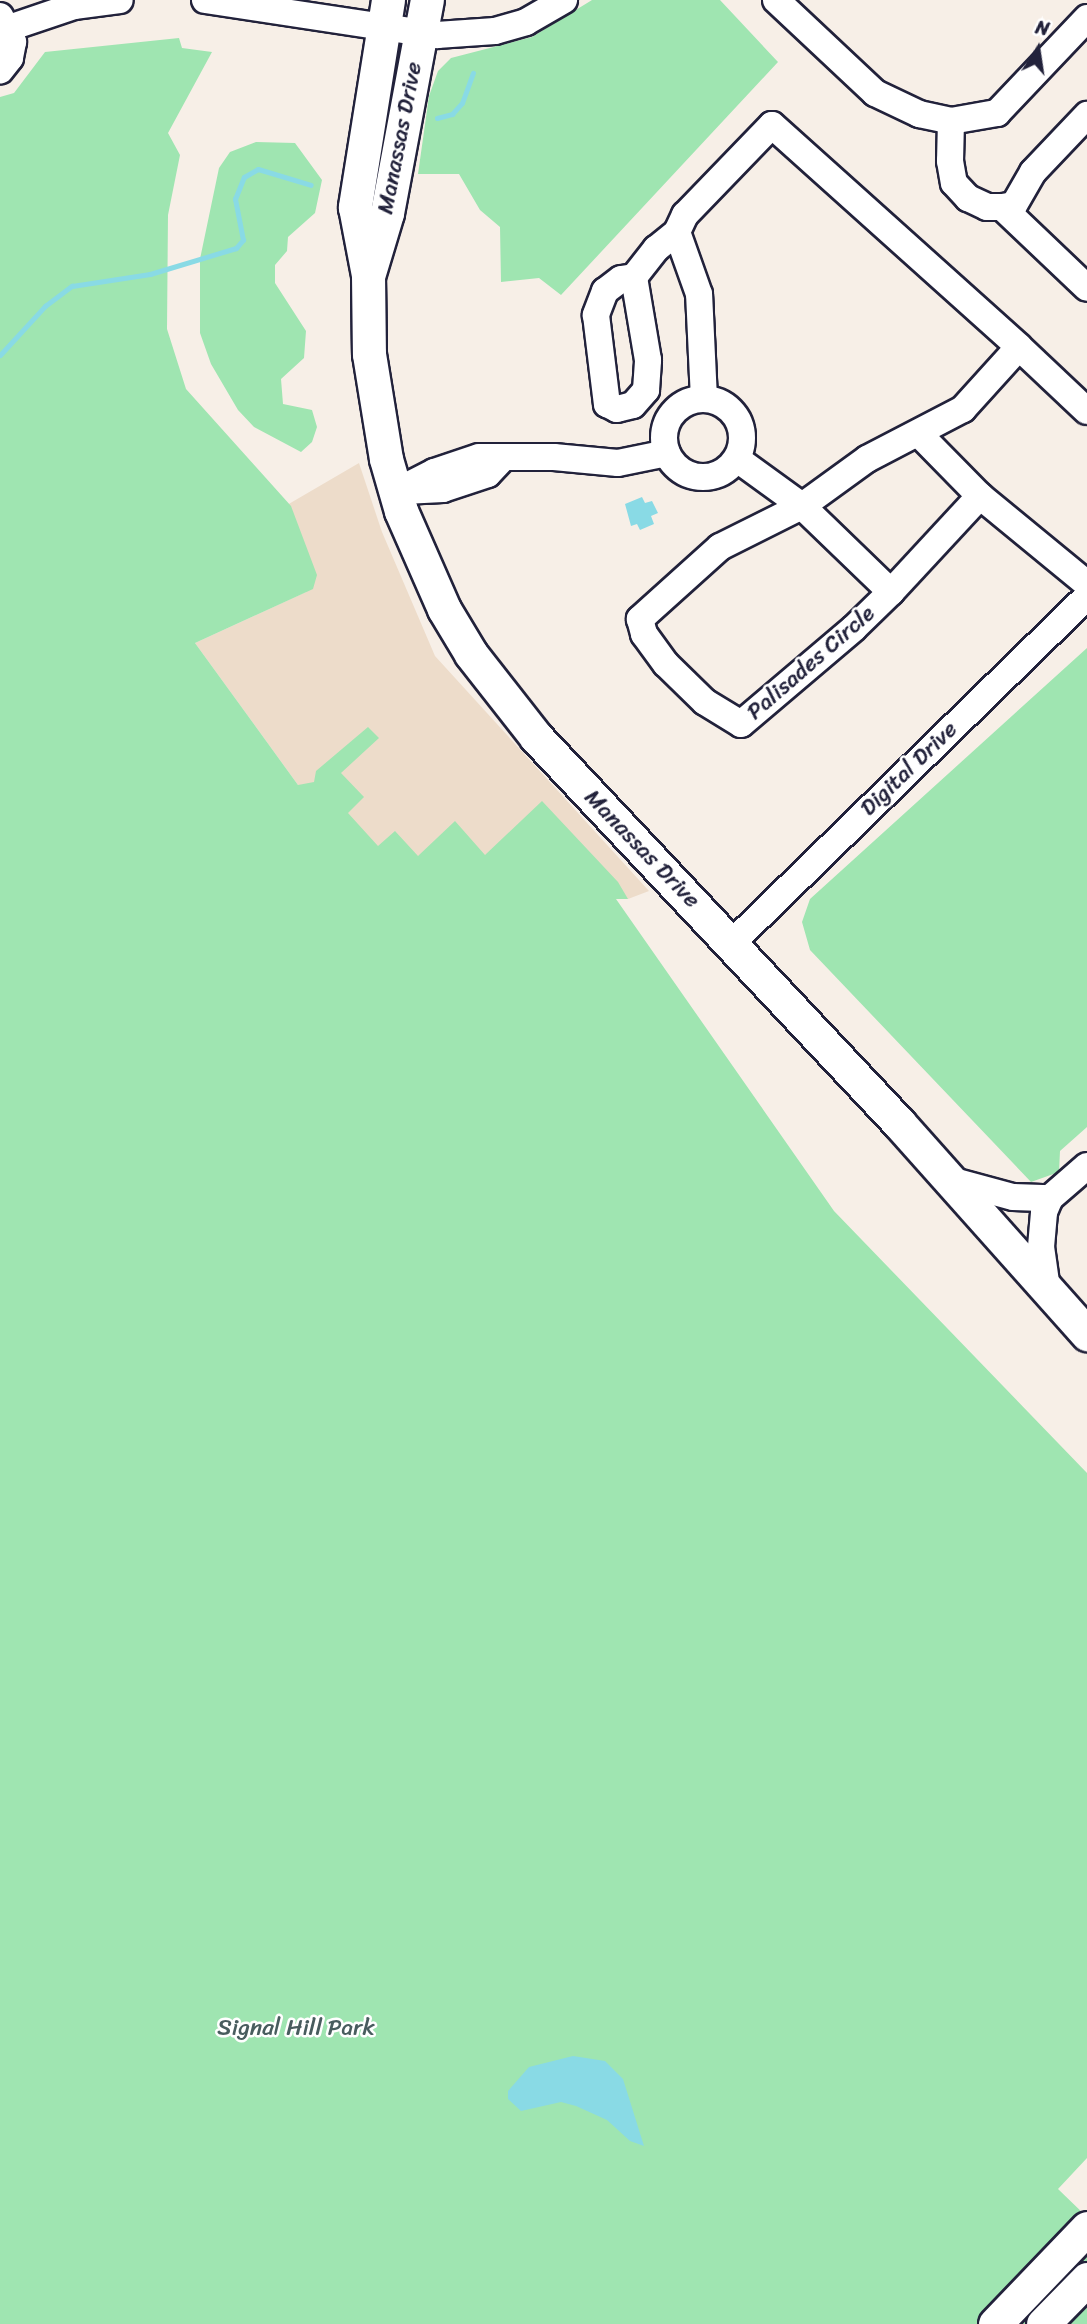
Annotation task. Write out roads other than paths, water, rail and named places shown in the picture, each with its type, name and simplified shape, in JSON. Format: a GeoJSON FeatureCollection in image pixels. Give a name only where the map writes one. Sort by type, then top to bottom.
{"type":"FeatureCollection","features":[{"type":"Feature","properties":{"kind":"main road","name":"Manassas Drive"},"geometry":{"type":"LineString","coordinates":[[369,275],[387,213],[427,0]]}},
{"type":"Feature","properties":{"kind":"main road","name":"Manassas Drive"},"geometry":{"type":"LineString","coordinates":[[386,13],[355,207],[369,275],[369,354],[396,492],[444,609],[506,701],[950,1180],[1087,1334]]}},
{"type":"Feature","properties":{"kind":"main road"},"geometry":{"type":"LineString","coordinates":[[995,2324],[1087,2228]]}},
{"type":"Feature","properties":{"kind":"main road"},"geometry":{"type":"LineString","coordinates":[[1043,2324],[1087,2279]]}},
{"type":"Feature","properties":{"kind":"street"},"geometry":{"type":"LineString","coordinates":[[0,71],[12,52],[5,22],[74,6],[120,0]]}},
{"type":"Feature","properties":{"kind":"street"},"geometry":{"type":"LineString","coordinates":[[205,0],[386,13],[421,33],[495,30],[526,22],[564,0]]}},
{"type":"Feature","properties":{"kind":"street"},"geometry":{"type":"LineString","coordinates":[[776,0],[875,93],[919,114],[951,121],[998,113],[1087,18]]}},
{"type":"Feature","properties":{"kind":"street"},"geometry":{"type":"LineString","coordinates":[[951,121],[950,161],[954,183],[968,198],[987,207],[1002,207],[1014,205],[1033,172],[1087,115]]}},
{"type":"Feature","properties":{"kind":"street"},"geometry":{"type":"LineString","coordinates":[[634,277],[656,249],[677,232],[685,215],[772,125],[1087,411]]}},
{"type":"Feature","properties":{"kind":"street"},"geometry":{"type":"LineString","coordinates":[[1002,207],[1087,288]]}},
{"type":"Feature","properties":{"kind":"street"},"geometry":{"type":"LineString","coordinates":[[677,232],[699,294],[704,399]]}},
{"type":"Feature","properties":{"kind":"street","name":"Palisades Circle"},"geometry":{"type":"LineString","coordinates":[[981,496],[891,592],[741,724],[705,702],[666,664],[644,634],[640,619],[711,553],[802,506],[867,460],[920,435],[963,409],[1019,347]]}},
{"type":"Feature","properties":{"kind":"street"},"geometry":{"type":"LineString","coordinates":[[704,399],[734,415],[742,436],[737,458],[728,468],[705,477],[680,470],[667,453],[664,437],[672,415],[681,406],[704,399]]}},
{"type":"Feature","properties":{"kind":"street"},"geometry":{"type":"LineString","coordinates":[[920,435],[981,496],[1087,584]]}},
{"type":"Feature","properties":{"kind":"street"},"geometry":{"type":"LineString","coordinates":[[396,492],[434,472],[479,457],[501,460],[536,456],[618,463],[667,453]]}},
{"type":"Feature","properties":{"kind":"street","name":"Palisades Circle"},"geometry":{"type":"LineString","coordinates":[[737,458],[802,506],[891,592]]}},
{"type":"Feature","properties":{"kind":"street","name":"Digital Drive"},"geometry":{"type":"LineString","coordinates":[[732,943],[1087,596]]}},
{"type":"Feature","properties":{"kind":"street"},"geometry":{"type":"LineString","coordinates":[[1047,1289],[1042,1228],[1051,1198],[1087,1166]]}},
{"type":"Feature","properties":{"kind":"street"},"geometry":{"type":"LineString","coordinates":[[950,1180],[1013,1197],[1051,1198]]}},
{"type":"Feature","properties":{"kind":"water"},"geometry":{"type":"Polygon","coordinates":[[[642,497],[645,503],[652,501],[658,513],[651,516],[654,524],[640,530],[637,524],[631,526],[625,504],[642,497]]]}},
{"type":"Feature","properties":{"kind":"water"},"geometry":{"type":"Polygon","coordinates":[[[573,2056],[605,2061],[623,2079],[644,2146],[630,2141],[607,2120],[576,2106],[561,2102],[521,2111],[508,2099],[508,2091],[529,2067],[573,2056]]]}},
{"type":"Feature","properties":{"kind":"waterway"},"geometry":{"type":"LineString","coordinates":[[437,118],[452,114],[462,103],[473,73]]}},
{"type":"Feature","properties":{"kind":"waterway"},"geometry":{"type":"LineString","coordinates":[[0,355],[45,306],[72,286],[150,274],[236,248],[243,240],[235,199],[244,177],[258,169],[311,185]]}},
{"type":"Feature","properties":{"kind":"park label","name":"Signal Hill Park"},"geometry":{"type":"Point","coordinates":[296,2028]}}]}
